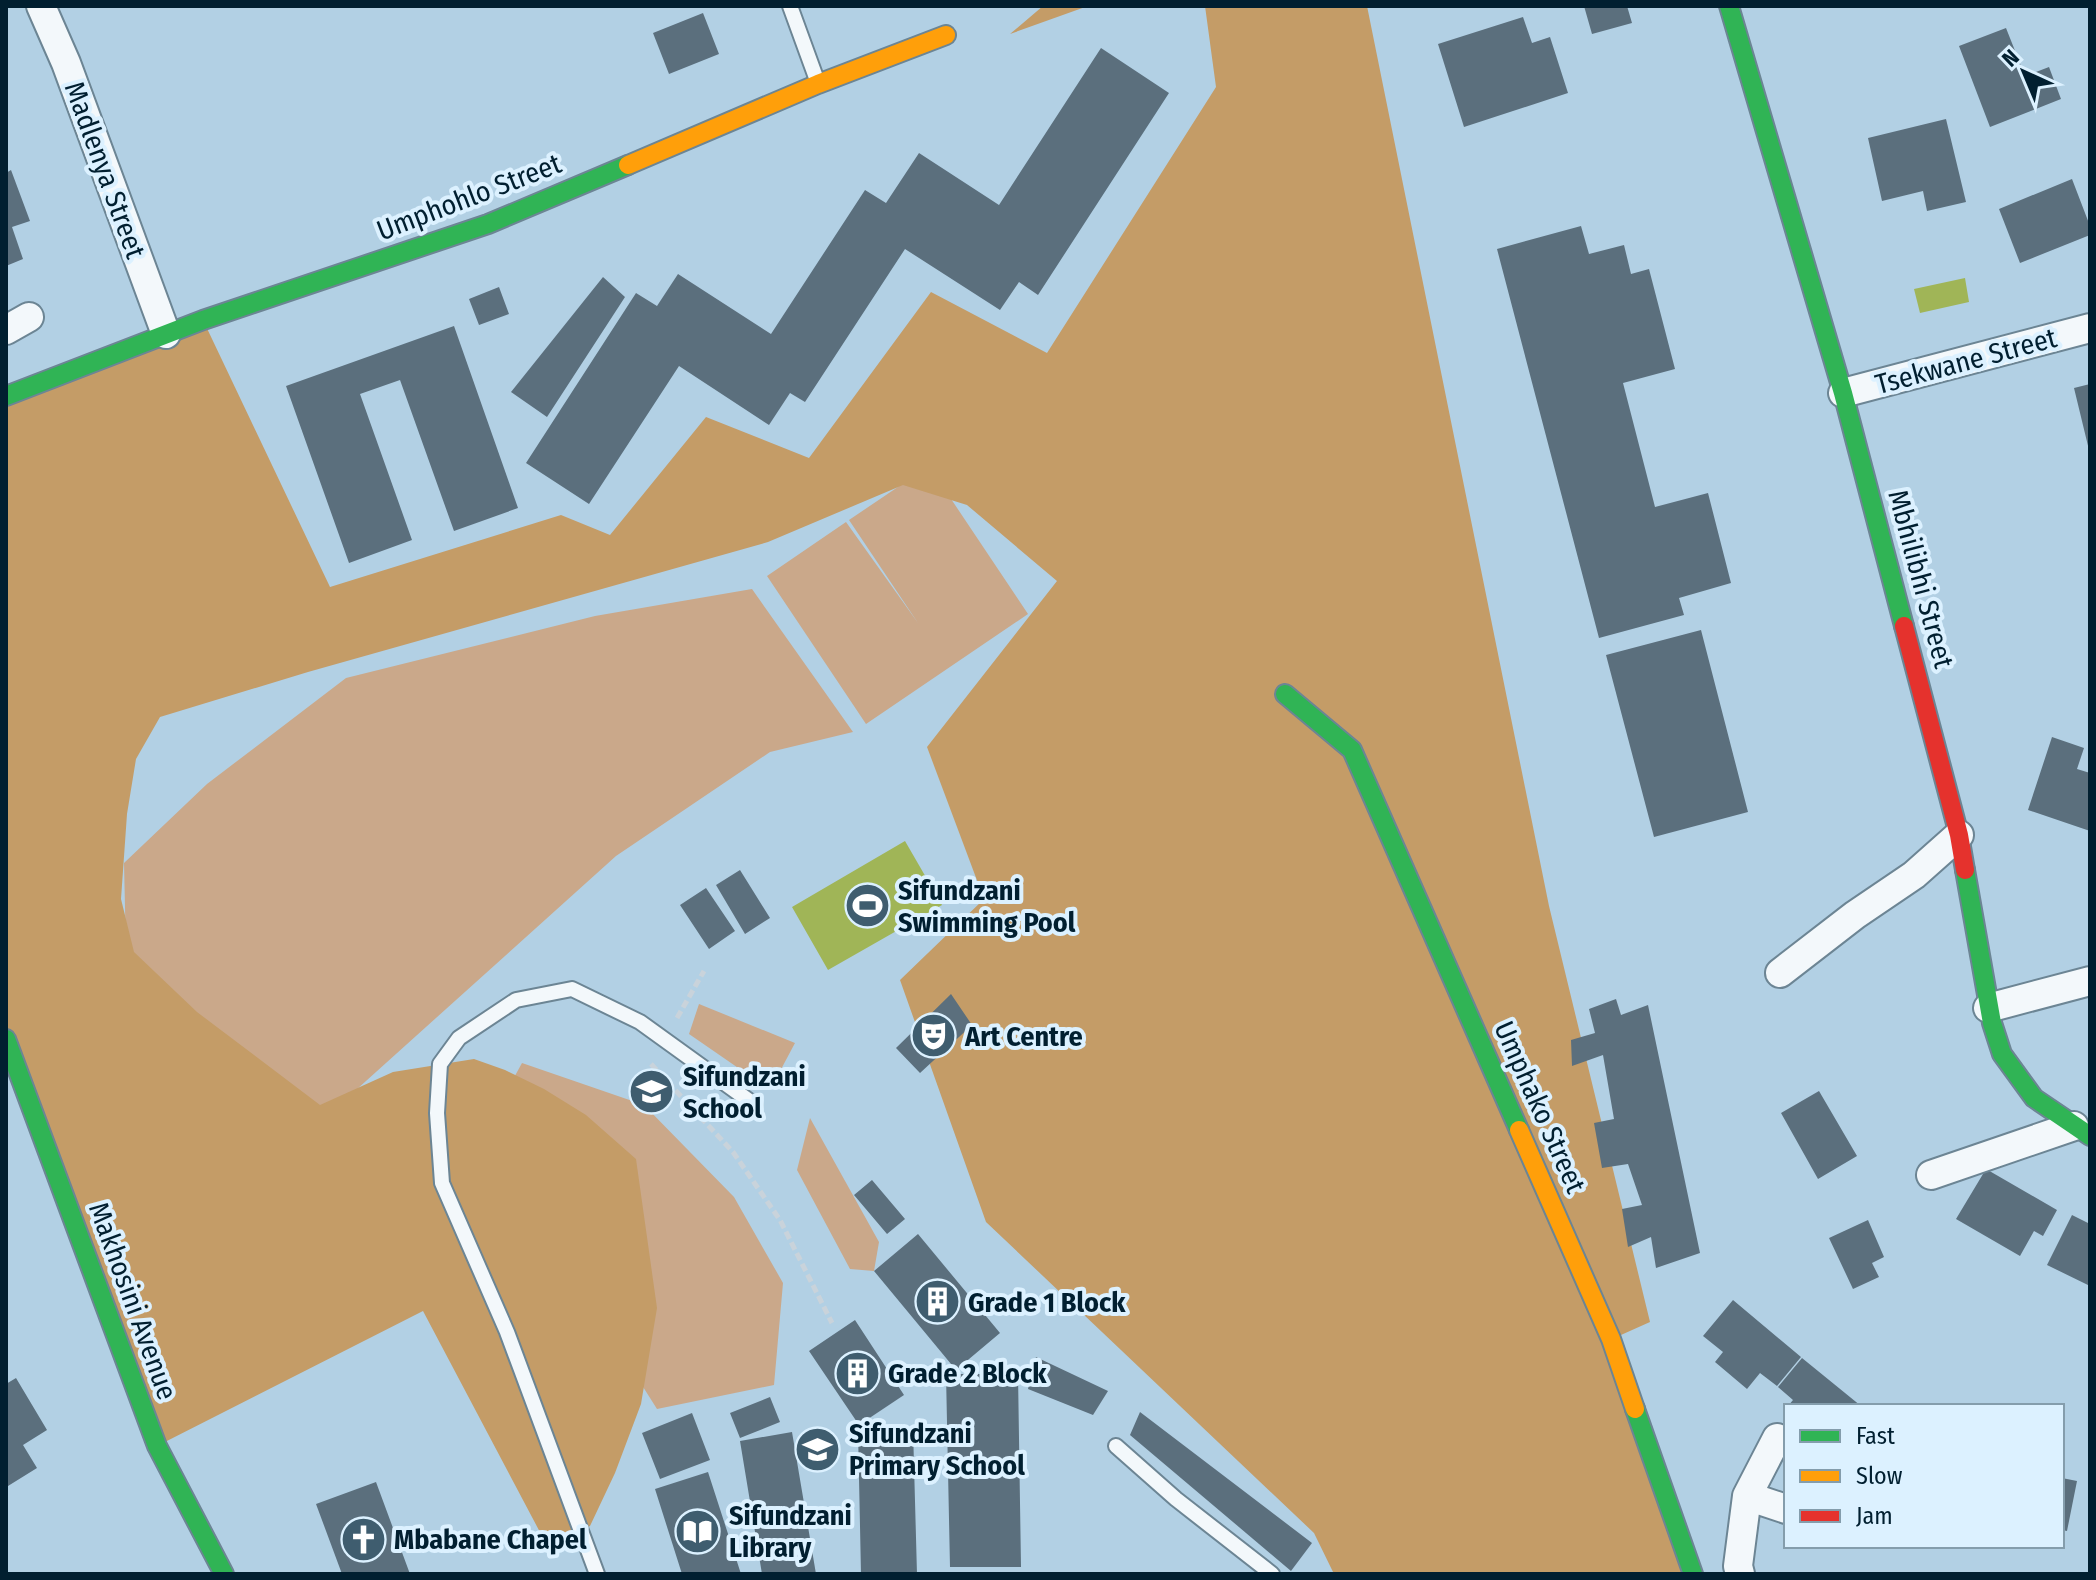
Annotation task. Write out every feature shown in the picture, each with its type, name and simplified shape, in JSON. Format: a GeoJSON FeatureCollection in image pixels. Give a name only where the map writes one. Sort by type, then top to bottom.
{"type":"FeatureCollection","features":[{"type":"Feature","properties":{"kind":"street","name":"Madlenya Street"},"geometry":{"type":"LineString","coordinates":[[41,6],[66,63],[166,334]]}},
{"type":"Feature","properties":{"kind":"street","name":"Mbhilibhi Street"},"geometry":{"type":"LineString","coordinates":[[1729,6],[1843,393],[1959,835],[1988,1008],[2002,1054],[2034,1098],[2082,1131]]}},
{"type":"Feature","properties":{"kind":"street","name":"Umphohlo Street"},"geometry":{"type":"LineString","coordinates":[[6,396],[166,334],[488,224],[818,84],[946,35]]}},
{"type":"Feature","properties":{"kind":"street","name":"Tsekwane Street"},"geometry":{"type":"LineString","coordinates":[[1843,393],[2090,328]]}},
{"type":"Feature","properties":{"kind":"street","name":"Umphako Street"},"geometry":{"type":"LineString","coordinates":[[1285,694],[1352,750],[1611,1339],[1693,1574]]}},
{"type":"Feature","properties":{"kind":"street"},"geometry":{"type":"LineString","coordinates":[[1780,973],[1855,915],[1914,875],[1959,835]]}},
{"type":"Feature","properties":{"kind":"street"},"geometry":{"type":"LineString","coordinates":[[1988,1008],[2090,981]]}},
{"type":"Feature","properties":{"kind":"street","name":"Makhosini Avenue"},"geometry":{"type":"LineString","coordinates":[[6,1039],[157,1446],[224,1574]]}},
{"type":"Feature","properties":{"kind":"street"},"geometry":{"type":"LineString","coordinates":[[1931,1175],[2082,1131]]}},
{"type":"Feature","properties":{"kind":"street"},"geometry":{"type":"LineString","coordinates":[[1740,1574],[1738,1566],[1747,1496],[1777,1438]]}},
{"type":"Feature","properties":{"kind":"street"},"geometry":{"type":"LineString","coordinates":[[1747,1496],[1784,1508]]}},
{"type":"Feature","properties":{"kind":"lane"},"geometry":{"type":"LineString","coordinates":[[790,6],[818,84]]}},
{"type":"Feature","properties":{"kind":"lane"},"geometry":{"type":"LineString","coordinates":[[597,1574],[507,1332],[442,1183],[437,1113],[440,1064],[459,1038],[516,1000],[572,989],[640,1022],[755,1105]]}},
{"type":"Feature","properties":{"kind":"lane"},"geometry":{"type":"LineString","coordinates":[[1116,1446],[1176,1499],[1272,1574]]}},
{"type":"Feature","properties":{"kind":"path"},"geometry":{"type":"LineString","coordinates":[[704,971],[678,1017],[643,1054],[733,1152],[780,1220],[832,1323]]}},
{"type":"Feature","properties":{"kind":"shaded area"},"geometry":{"type":"Polygon","coordinates":[[[1043,6],[1088,6],[1010,34],[1043,6]]]}},
{"type":"Feature","properties":{"kind":"shaded area"},"geometry":{"type":"Polygon","coordinates":[[[1205,6],[1367,6],[1549,906],[1650,1322],[1612,1339],[1693,1574],[1334,1574],[1314,1533],[986,1222],[900,980],[984,899],[927,747],[1057,581],[967,505],[903,485],[768,542],[160,717],[136,759],[127,814],[121,899],[134,952],[197,1012],[320,1105],[393,1072],[474,1059],[544,1089],[586,1115],[636,1159],[657,1308],[641,1404],[615,1473],[590,1526],[551,1553],[423,1311],[157,1446],[6,1039],[6,396],[203,320],[330,587],[561,515],[610,535],[706,417],[809,458],[931,292],[1047,353],[1216,87],[1205,6]]]}},
{"type":"Feature","properties":{"kind":"shaded area"},"geometry":{"type":"Polygon","coordinates":[[[1965,278],[1969,302],[1920,313],[1914,289],[1965,278]]]}},
{"type":"Feature","properties":{"kind":"shaded area"},"geometry":{"type":"Polygon","coordinates":[[[929,466],[1028,614],[866,724],[767,576],[846,522],[918,623],[849,520],[929,466]]]}},
{"type":"Feature","properties":{"kind":"shaded area"},"geometry":{"type":"Polygon","coordinates":[[[752,589],[853,732],[770,752],[616,856],[316,1126],[126,952],[124,863],[207,784],[346,678],[595,616],[752,589]]]}},
{"type":"Feature","properties":{"kind":"shaded area","name":"Sifundzani Swimming Pool"},"geometry":{"type":"Polygon","coordinates":[[[905,841],[942,905],[828,970],[792,907],[905,841]]]}},
{"type":"Feature","properties":{"kind":"shaded area"},"geometry":{"type":"Polygon","coordinates":[[[699,1004],[795,1043],[770,1090],[689,1034],[699,1004]]]}},
{"type":"Feature","properties":{"kind":"shaded area"},"geometry":{"type":"Polygon","coordinates":[[[522,1063],[644,1105],[734,1197],[783,1283],[774,1385],[657,1409],[585,1295],[493,1116],[522,1063]]]}},
{"type":"Feature","properties":{"kind":"shaded area"},"geometry":{"type":"Polygon","coordinates":[[[810,1118],[879,1242],[874,1271],[850,1269],[797,1170],[810,1118]]]}},
{"type":"Feature","properties":{"kind":"building"},"geometry":{"type":"Polygon","coordinates":[[[1584,6],[1627,6],[1632,23],[1592,34],[1584,6]]]}},
{"type":"Feature","properties":{"kind":"building"},"geometry":{"type":"Polygon","coordinates":[[[703,13],[719,54],[669,74],[653,33],[703,13]]]}},
{"type":"Feature","properties":{"kind":"building"},"geometry":{"type":"Polygon","coordinates":[[[1523,17],[1532,43],[1550,37],[1568,93],[1464,127],[1438,44],[1523,17]]]}},
{"type":"Feature","properties":{"kind":"building"},"geometry":{"type":"Polygon","coordinates":[[[2006,28],[2025,76],[2049,67],[2061,99],[1990,127],[1959,46],[2006,28]]]}},
{"type":"Feature","properties":{"kind":"building"},"geometry":{"type":"Polygon","coordinates":[[[1101,48],[1169,93],[1038,295],[1019,282],[1000,310],[905,249],[805,402],[790,393],[769,425],[679,366],[589,504],[526,463],[636,293],[657,306],[678,274],[771,334],[865,190],[886,203],[919,153],[999,205],[1101,48]]]}},
{"type":"Feature","properties":{"kind":"building"},"geometry":{"type":"Polygon","coordinates":[[[1946,119],[1966,202],[1927,211],[1923,191],[1882,201],[1868,138],[1946,119]]]}},
{"type":"Feature","properties":{"kind":"building"},"geometry":{"type":"Polygon","coordinates":[[[11,170],[30,221],[12,227],[23,259],[6,266],[6,173],[11,170]]]}},
{"type":"Feature","properties":{"kind":"building"},"geometry":{"type":"Polygon","coordinates":[[[2072,179],[2090,226],[2090,235],[2020,263],[1999,209],[2072,179]]]}},
{"type":"Feature","properties":{"kind":"building"},"geometry":{"type":"Polygon","coordinates":[[[1581,226],[1589,254],[1624,245],[1631,274],[1649,269],[1675,369],[1623,383],[1655,507],[1708,493],[1731,583],[1679,598],[1684,615],[1599,638],[1497,249],[1581,226]]]}},
{"type":"Feature","properties":{"kind":"building"},"geometry":{"type":"Polygon","coordinates":[[[603,277],[625,297],[547,417],[511,392],[603,277]]]}},
{"type":"Feature","properties":{"kind":"building"},"geometry":{"type":"Polygon","coordinates":[[[499,287],[509,314],[479,325],[469,299],[499,287]]]}},
{"type":"Feature","properties":{"kind":"building"},"geometry":{"type":"Polygon","coordinates":[[[454,326],[518,508],[454,531],[400,380],[360,394],[412,540],[349,563],[286,386],[454,326]]]}},
{"type":"Feature","properties":{"kind":"building"},"geometry":{"type":"Polygon","coordinates":[[[2090,384],[2090,450],[2089,450],[2074,388],[2090,384]]]}},
{"type":"Feature","properties":{"kind":"building"},"geometry":{"type":"Polygon","coordinates":[[[1701,630],[1748,812],[1654,837],[1606,655],[1701,630]]]}},
{"type":"Feature","properties":{"kind":"building"},"geometry":{"type":"Polygon","coordinates":[[[2052,737],[2084,748],[2077,769],[2090,773],[2090,831],[2028,810],[2052,737]]]}},
{"type":"Feature","properties":{"kind":"building"},"geometry":{"type":"Polygon","coordinates":[[[740,870],[770,918],[745,934],[716,885],[740,870]]]}},
{"type":"Feature","properties":{"kind":"building"},"geometry":{"type":"Polygon","coordinates":[[[706,888],[735,931],[709,949],[680,905],[706,888]]]}},
{"type":"Feature","properties":{"kind":"building","name":"Art Centre"},"geometry":{"type":"Polygon","coordinates":[[[951,994],[972,1025],[920,1073],[896,1048],[951,994]]]}},
{"type":"Feature","properties":{"kind":"building"},"geometry":{"type":"Polygon","coordinates":[[[1616,999],[1621,1015],[1648,1005],[1700,1253],[1656,1268],[1651,1237],[1628,1247],[1622,1209],[1642,1205],[1628,1164],[1602,1168],[1594,1123],[1614,1119],[1603,1055],[1572,1066],[1571,1040],[1595,1033],[1589,1009],[1616,999]]]}},
{"type":"Feature","properties":{"kind":"building"},"geometry":{"type":"Polygon","coordinates":[[[1819,1091],[1857,1156],[1818,1179],[1781,1113],[1819,1091]]]}},
{"type":"Feature","properties":{"kind":"building"},"geometry":{"type":"Polygon","coordinates":[[[1986,1169],[2057,1210],[2043,1236],[2034,1231],[2020,1256],[1956,1219],[1986,1169]]]}},
{"type":"Feature","properties":{"kind":"building"},"geometry":{"type":"Polygon","coordinates":[[[872,1180],[905,1219],[887,1234],[854,1195],[872,1180]]]}},
{"type":"Feature","properties":{"kind":"building"},"geometry":{"type":"Polygon","coordinates":[[[2072,1215],[2090,1224],[2090,1286],[2047,1265],[2072,1215]]]}},
{"type":"Feature","properties":{"kind":"building"},"geometry":{"type":"Polygon","coordinates":[[[1868,1220],[1884,1257],[1872,1263],[1879,1277],[1853,1289],[1829,1238],[1868,1220]]]}},
{"type":"Feature","properties":{"kind":"building","name":"Grade 1 Block"},"geometry":{"type":"Polygon","coordinates":[[[918,1234],[1000,1333],[956,1370],[874,1271],[918,1234]]]}},
{"type":"Feature","properties":{"kind":"building"},"geometry":{"type":"Polygon","coordinates":[[[1733,1300],[1801,1357],[1777,1386],[1760,1373],[1747,1389],[1715,1362],[1723,1352],[1703,1336],[1733,1300]]]}},
{"type":"Feature","properties":{"kind":"building","name":"Grade 2 Block"},"geometry":{"type":"Polygon","coordinates":[[[855,1320],[904,1395],[859,1425],[809,1351],[855,1320]]]}},
{"type":"Feature","properties":{"kind":"building"},"geometry":{"type":"Polygon","coordinates":[[[1036,1357],[1108,1391],[1093,1415],[1028,1389],[1036,1357]]]}},
{"type":"Feature","properties":{"kind":"building"},"geometry":{"type":"Polygon","coordinates":[[[1802,1358],[1859,1404],[1790,1404],[1793,1400],[1778,1387],[1802,1358]]]}},
{"type":"Feature","properties":{"kind":"building"},"geometry":{"type":"Polygon","coordinates":[[[946,1374],[1018,1374],[1021,1567],[950,1567],[946,1374]]]}},
{"type":"Feature","properties":{"kind":"building"},"geometry":{"type":"Polygon","coordinates":[[[16,1378],[47,1430],[23,1445],[37,1468],[8,1486],[6,1384],[16,1378]]]}},
{"type":"Feature","properties":{"kind":"building"},"geometry":{"type":"Polygon","coordinates":[[[770,1397],[780,1422],[740,1438],[730,1413],[770,1397]]]}},
{"type":"Feature","properties":{"kind":"building"},"geometry":{"type":"Polygon","coordinates":[[[1140,1412],[1312,1543],[1291,1571],[1130,1435],[1140,1412]]]}},
{"type":"Feature","properties":{"kind":"building"},"geometry":{"type":"Polygon","coordinates":[[[692,1413],[710,1460],[660,1479],[642,1433],[692,1413]]]}},
{"type":"Feature","properties":{"kind":"building"},"geometry":{"type":"Polygon","coordinates":[[[913,1428],[917,1574],[861,1574],[858,1430],[913,1428]]]}},
{"type":"Feature","properties":{"kind":"building"},"geometry":{"type":"Polygon","coordinates":[[[792,1432],[816,1574],[762,1574],[740,1441],[792,1432]]]}},
{"type":"Feature","properties":{"kind":"building","name":"Sifundzani Library"},"geometry":{"type":"Polygon","coordinates":[[[708,1472],[741,1574],[682,1574],[655,1489],[708,1472]]]}},
{"type":"Feature","properties":{"kind":"building"},"geometry":{"type":"Polygon","coordinates":[[[2064,1478],[2077,1481],[2067,1531],[2064,1530],[2064,1478]]]}},
{"type":"Feature","properties":{"kind":"building","name":"Mbabane Chapel"},"geometry":{"type":"Polygon","coordinates":[[[376,1482],[410,1574],[342,1574],[316,1504],[376,1482]]]}},
{"type":"Feature","properties":{"kind":"traffic: fast"},"geometry":{"type":"LineString","coordinates":[[1729,6],[1843,393],[1904,626]]}},
{"type":"Feature","properties":{"kind":"traffic: fast"},"geometry":{"type":"LineString","coordinates":[[6,396],[203,320],[488,224],[628,165]]}},
{"type":"Feature","properties":{"kind":"traffic: fast"},"geometry":{"type":"LineString","coordinates":[[1285,694],[1352,750],[1519,1130]]}},
{"type":"Feature","properties":{"kind":"traffic: fast"},"geometry":{"type":"LineString","coordinates":[[1965,870],[1992,1023],[2002,1054],[2034,1098],[2090,1136]]}},
{"type":"Feature","properties":{"kind":"traffic: fast"},"geometry":{"type":"LineString","coordinates":[[6,1039],[157,1446],[224,1574]]}},
{"type":"Feature","properties":{"kind":"traffic: fast"},"geometry":{"type":"LineString","coordinates":[[1635,1409],[1693,1574]]}},
{"type":"Feature","properties":{"kind":"traffic: slow"},"geometry":{"type":"LineString","coordinates":[[628,165],[818,84],[946,35]]}},
{"type":"Feature","properties":{"kind":"traffic: slow"},"geometry":{"type":"LineString","coordinates":[[1519,1130],[1611,1339],[1635,1409]]}},
{"type":"Feature","properties":{"kind":"traffic: jam"},"geometry":{"type":"LineString","coordinates":[[1904,626],[1959,835],[1965,870]]}},
{"type":"Feature","properties":{"kind":"place","name":"Sifundzani Swimming Pool"},"geometry":{"type":"Point","coordinates":[867,906]}},
{"type":"Feature","properties":{"kind":"place","name":"Art Centre"},"geometry":{"type":"Point","coordinates":[934,1036]}},
{"type":"Feature","properties":{"kind":"place","name":"Sifundzani School"},"geometry":{"type":"Point","coordinates":[652,1092]}},
{"type":"Feature","properties":{"kind":"place","name":"Grade 1 Block"},"geometry":{"type":"Point","coordinates":[937,1302]}},
{"type":"Feature","properties":{"kind":"place","name":"Grade 2 Block"},"geometry":{"type":"Point","coordinates":[857,1373]}},
{"type":"Feature","properties":{"kind":"place","name":"Sifundzani Primary School"},"geometry":{"type":"Point","coordinates":[818,1449]}},
{"type":"Feature","properties":{"kind":"place","name":"Sifundzani Library"},"geometry":{"type":"Point","coordinates":[698,1531]}},
{"type":"Feature","properties":{"kind":"place","name":"Mbabane Chapel"},"geometry":{"type":"Point","coordinates":[363,1539]}}]}
